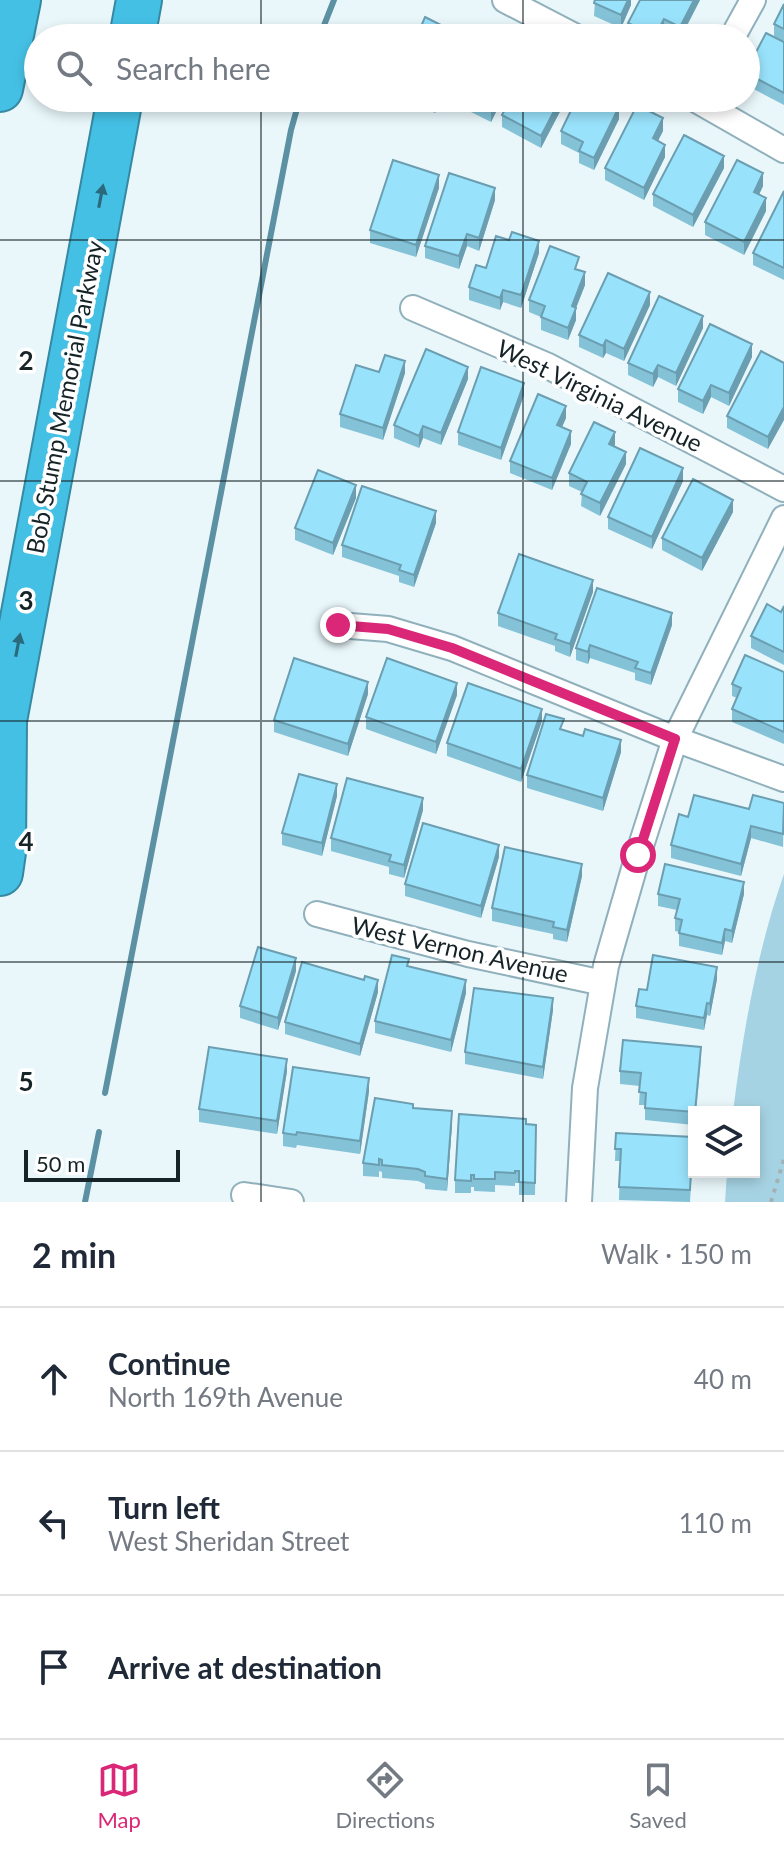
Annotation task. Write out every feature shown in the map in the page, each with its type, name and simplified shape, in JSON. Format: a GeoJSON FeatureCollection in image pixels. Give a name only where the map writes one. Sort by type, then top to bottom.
{"type":"FeatureCollection","features":[{"type":"Feature","properties":{"kind":"highway"},"geometry":{"type":"LineString","coordinates":[[0,89],[18,0]]}},
{"type":"Feature","properties":{"kind":"highway"},"geometry":{"type":"LineString","coordinates":[[135,24],[139,0]]}},
{"type":"Feature","properties":{"kind":"highway","name":"Bob Stump Memorial Parkway"},"geometry":{"type":"LineString","coordinates":[[0,873],[3,852],[2,732],[117,112]]}},
{"type":"Feature","properties":{"kind":"street"},"geometry":{"type":"LineString","coordinates":[[505,0],[551,24]]}},
{"type":"Feature","properties":{"kind":"street"},"geometry":{"type":"LineString","coordinates":[[740,24],[753,0]]}},
{"type":"Feature","properties":{"kind":"street"},"geometry":{"type":"LineString","coordinates":[[719,112],[784,150]]}},
{"type":"Feature","properties":{"kind":"street","name":"West Virginia Avenue"},"geometry":{"type":"LineString","coordinates":[[413,308],[546,365],[784,489]]}},
{"type":"Feature","properties":{"kind":"street"},"geometry":{"type":"LineString","coordinates":[[579,1202],[585,1088],[603,983],[638,855],[675,739],[784,518]]}},
{"type":"Feature","properties":{"kind":"street"},"geometry":{"type":"LineString","coordinates":[[338,625],[388,629],[452,648],[675,739],[784,779]]}},
{"type":"Feature","properties":{"kind":"street","name":"West Vernon Avenue"},"geometry":{"type":"LineString","coordinates":[[317,914],[468,954],[603,983]]}},
{"type":"Feature","properties":{"kind":"street"},"geometry":{"type":"LineString","coordinates":[[244,1195],[291,1202]]}},
{"type":"Feature","properties":{"kind":"path"},"geometry":{"type":"LineString","coordinates":[[771,1202],[784,1159]]}},
{"type":"Feature","properties":{"kind":"shaded area"},"geometry":{"type":"Polygon","coordinates":[[[784,874],[784,1202],[725,1202],[727,1178],[760,1178],[760,1106],[734,1106],[752,992],[784,874]]]}},
{"type":"Feature","properties":{"kind":"building"},"geometry":{"type":"Polygon","coordinates":[[[595,0],[628,0],[621,15],[594,3],[595,0]]]}},
{"type":"Feature","properties":{"kind":"building"},"geometry":{"type":"Polygon","coordinates":[[[640,0],[694,0],[682,24],[664,19],[661,24],[628,23],[640,0]]]}},
{"type":"Feature","properties":{"kind":"building"},"geometry":{"type":"Polygon","coordinates":[[[784,4],[784,29],[774,24],[784,4]]]}},
{"type":"Feature","properties":{"kind":"building"},"geometry":{"type":"Polygon","coordinates":[[[425,17],[439,24],[422,24],[425,17]]]}},
{"type":"Feature","properties":{"kind":"building"},"geometry":{"type":"Polygon","coordinates":[[[766,33],[784,42],[784,93],[760,80],[760,44],[766,33]]]}},
{"type":"Feature","properties":{"kind":"building"},"geometry":{"type":"Polygon","coordinates":[[[504,112],[554,112],[541,136],[502,115],[504,112]]]}},
{"type":"Feature","properties":{"kind":"building"},"geometry":{"type":"Polygon","coordinates":[[[570,112],[617,112],[594,158],[579,151],[583,142],[561,131],[570,112]]]}},
{"type":"Feature","properties":{"kind":"building"},"geometry":{"type":"Polygon","coordinates":[[[633,112],[651,112],[663,118],[653,138],[665,145],[644,188],[605,168],[633,112]]]}},
{"type":"Feature","properties":{"kind":"building"},"geometry":{"type":"Polygon","coordinates":[[[684,135],[724,156],[693,215],[653,194],[684,135]]]}},
{"type":"Feature","properties":{"kind":"building"},"geometry":{"type":"Polygon","coordinates":[[[393,160],[439,175],[416,245],[370,230],[393,160]]]}},
{"type":"Feature","properties":{"kind":"building"},"geometry":{"type":"Polygon","coordinates":[[[737,160],[763,173],[754,192],[766,198],[744,242],[705,222],[737,160]]]}},
{"type":"Feature","properties":{"kind":"building"},"geometry":{"type":"Polygon","coordinates":[[[449,173],[495,188],[479,238],[467,234],[459,256],[425,246],[449,173]]]}},
{"type":"Feature","properties":{"kind":"building"},"geometry":{"type":"Polygon","coordinates":[[[784,191],[784,268],[753,253],[784,191]]]}},
{"type":"Feature","properties":{"kind":"building"},"geometry":{"type":"Polygon","coordinates":[[[512,232],[539,241],[521,295],[503,290],[500,298],[469,287],[476,265],[486,268],[496,236],[509,240],[512,232]]]}},
{"type":"Feature","properties":{"kind":"building"},"geometry":{"type":"Polygon","coordinates":[[[550,246],[579,257],[575,269],[585,272],[572,306],[576,308],[568,328],[541,317],[545,306],[529,300],[550,246]]]}},
{"type":"Feature","properties":{"kind":"building"},"geometry":{"type":"Polygon","coordinates":[[[608,273],[650,292],[624,349],[606,340],[603,346],[579,335],[608,273]]]}},
{"type":"Feature","properties":{"kind":"building"},"geometry":{"type":"Polygon","coordinates":[[[659,296],[703,316],[676,373],[658,365],[653,374],[628,363],[659,296]]]}},
{"type":"Feature","properties":{"kind":"building"},"geometry":{"type":"Polygon","coordinates":[[[710,324],[752,344],[729,393],[711,385],[703,401],[678,389],[710,324]]]}},
{"type":"Feature","properties":{"kind":"building"},"geometry":{"type":"Polygon","coordinates":[[[426,349],[468,367],[441,433],[423,426],[419,436],[394,425],[426,349]]]}},
{"type":"Feature","properties":{"kind":"building"},"geometry":{"type":"Polygon","coordinates":[[[761,351],[784,363],[784,407],[768,437],[727,416],[761,351]]]}},
{"type":"Feature","properties":{"kind":"building"},"geometry":{"type":"Polygon","coordinates":[[[385,355],[405,361],[383,428],[340,414],[356,365],[379,372],[385,355]]]}},
{"type":"Feature","properties":{"kind":"building"},"geometry":{"type":"Polygon","coordinates":[[[481,367],[524,383],[501,448],[458,432],[481,367]]]}},
{"type":"Feature","properties":{"kind":"building"},"geometry":{"type":"Polygon","coordinates":[[[538,394],[566,406],[557,425],[571,431],[552,478],[510,461],[538,394]]]}},
{"type":"Feature","properties":{"kind":"building"},"geometry":{"type":"Polygon","coordinates":[[[594,422],[615,432],[609,444],[626,452],[600,503],[581,494],[587,482],[569,473],[594,422]]]}},
{"type":"Feature","properties":{"kind":"building"},"geometry":{"type":"Polygon","coordinates":[[[640,448],[683,468],[652,537],[608,517],[640,448]]]}},
{"type":"Feature","properties":{"kind":"building"},"geometry":{"type":"Polygon","coordinates":[[[318,470],[356,485],[333,543],[295,528],[318,470]]]}},
{"type":"Feature","properties":{"kind":"building"},"geometry":{"type":"Polygon","coordinates":[[[693,479],[733,500],[702,558],[662,538],[693,479]]]}},
{"type":"Feature","properties":{"kind":"building"},"geometry":{"type":"Polygon","coordinates":[[[362,486],[436,511],[414,575],[399,570],[401,565],[342,545],[362,486]]]}},
{"type":"Feature","properties":{"kind":"building"},"geometry":{"type":"Polygon","coordinates":[[[519,554],[593,580],[570,644],[555,639],[557,634],[498,613],[519,554]]]}},
{"type":"Feature","properties":{"kind":"building"},"geometry":{"type":"Polygon","coordinates":[[[597,588],[672,613],[651,673],[635,668],[638,662],[590,645],[588,652],[576,648],[597,588]]]}},
{"type":"Feature","properties":{"kind":"building"},"geometry":{"type":"Polygon","coordinates":[[[767,604],[781,612],[784,606],[784,652],[751,636],[767,604]]]}},
{"type":"Feature","properties":{"kind":"building"},"geometry":{"type":"Polygon","coordinates":[[[745,655],[784,672],[784,732],[732,709],[741,688],[732,684],[745,655]]]}},
{"type":"Feature","properties":{"kind":"building"},"geometry":{"type":"Polygon","coordinates":[[[294,658],[368,682],[348,744],[274,720],[294,658]]]}},
{"type":"Feature","properties":{"kind":"building"},"geometry":{"type":"Polygon","coordinates":[[[387,658],[457,683],[436,742],[366,717],[387,658]]]}},
{"type":"Feature","properties":{"kind":"building"},"geometry":{"type":"Polygon","coordinates":[[[468,683],[542,709],[521,769],[447,743],[468,683]]]}},
{"type":"Feature","properties":{"kind":"building"},"geometry":{"type":"Polygon","coordinates":[[[546,714],[564,719],[560,729],[583,736],[585,729],[621,740],[603,798],[527,775],[546,714]]]}},
{"type":"Feature","properties":{"kind":"building"},"geometry":{"type":"Polygon","coordinates":[[[299,774],[337,784],[322,843],[282,833],[299,774]]]}},
{"type":"Feature","properties":{"kind":"building"},"geometry":{"type":"Polygon","coordinates":[[[347,778],[423,798],[404,865],[389,861],[391,855],[331,838],[347,778]]]}},
{"type":"Feature","properties":{"kind":"building"},"geometry":{"type":"Polygon","coordinates":[[[694,795],[749,809],[753,795],[784,803],[783,834],[751,826],[741,864],[671,845],[679,814],[688,817],[694,795]]]}},
{"type":"Feature","properties":{"kind":"building"},"geometry":{"type":"Polygon","coordinates":[[[423,823],[499,845],[481,906],[405,884],[423,823]]]}},
{"type":"Feature","properties":{"kind":"building"},"geometry":{"type":"Polygon","coordinates":[[[505,847],[582,864],[567,930],[553,927],[554,922],[492,908],[505,847]]]}},
{"type":"Feature","properties":{"kind":"building"},"geometry":{"type":"Polygon","coordinates":[[[665,864],[744,882],[732,931],[725,929],[722,943],[679,933],[682,920],[675,918],[680,899],[658,894],[665,864]]]}},
{"type":"Feature","properties":{"kind":"building"},"geometry":{"type":"Polygon","coordinates":[[[258,947],[296,958],[278,1018],[240,1006],[258,947]]]}},
{"type":"Feature","properties":{"kind":"building"},"geometry":{"type":"Polygon","coordinates":[[[392,955],[409,959],[407,966],[466,980],[451,1040],[375,1021],[392,955]]]}},
{"type":"Feature","properties":{"kind":"building"},"geometry":{"type":"Polygon","coordinates":[[[653,955],[717,967],[704,1018],[636,1006],[639,989],[647,990],[653,955]]]}},
{"type":"Feature","properties":{"kind":"building"},"geometry":{"type":"Polygon","coordinates":[[[302,962],[364,980],[365,976],[378,980],[360,1044],[285,1022],[302,962]]]}},
{"type":"Feature","properties":{"kind":"building"},"geometry":{"type":"Polygon","coordinates":[[[474,988],[553,998],[543,1067],[465,1052],[474,988]]]}},
{"type":"Feature","properties":{"kind":"building"},"geometry":{"type":"Polygon","coordinates":[[[623,1040],[701,1047],[696,1106],[688,1106],[688,1111],[645,1108],[646,1093],[639,1092],[641,1073],[620,1071],[623,1040]]]}},
{"type":"Feature","properties":{"kind":"building"},"geometry":{"type":"Polygon","coordinates":[[[209,1047],[287,1059],[277,1121],[199,1109],[209,1047]]]}},
{"type":"Feature","properties":{"kind":"building"},"geometry":{"type":"Polygon","coordinates":[[[293,1067],[369,1078],[360,1141],[297,1132],[296,1135],[283,1133],[293,1067]]]}},
{"type":"Feature","properties":{"kind":"building"},"geometry":{"type":"Polygon","coordinates":[[[375,1098],[413,1104],[413,1108],[452,1111],[447,1179],[425,1176],[425,1172],[418,1169],[382,1165],[379,1159],[379,1165],[363,1163],[375,1098]]]}},
{"type":"Feature","properties":{"kind":"building"},"geometry":{"type":"Polygon","coordinates":[[[459,1114],[526,1119],[526,1124],[536,1125],[535,1183],[519,1182],[519,1171],[495,1172],[495,1179],[474,1179],[471,1175],[471,1181],[455,1180],[459,1114]]]}},
{"type":"Feature","properties":{"kind":"building"},"geometry":{"type":"Polygon","coordinates":[[[616,1133],[688,1137],[690,1190],[619,1187],[621,1149],[615,1149],[616,1133]]]}},
{"type":"Feature","properties":{"kind":"waterway"},"geometry":{"type":"LineString","coordinates":[[325,24],[334,0]]}},
{"type":"Feature","properties":{"kind":"waterway"},"geometry":{"type":"LineString","coordinates":[[105,1093],[296,112]]}},
{"type":"Feature","properties":{"kind":"waterway"},"geometry":{"type":"LineString","coordinates":[[85,1202],[99,1132]]}},
{"type":"Feature","properties":{"kind":"route"},"geometry":{"type":"LineString","coordinates":[[338,625],[388,629],[452,648],[675,739],[638,855]]}}]}
